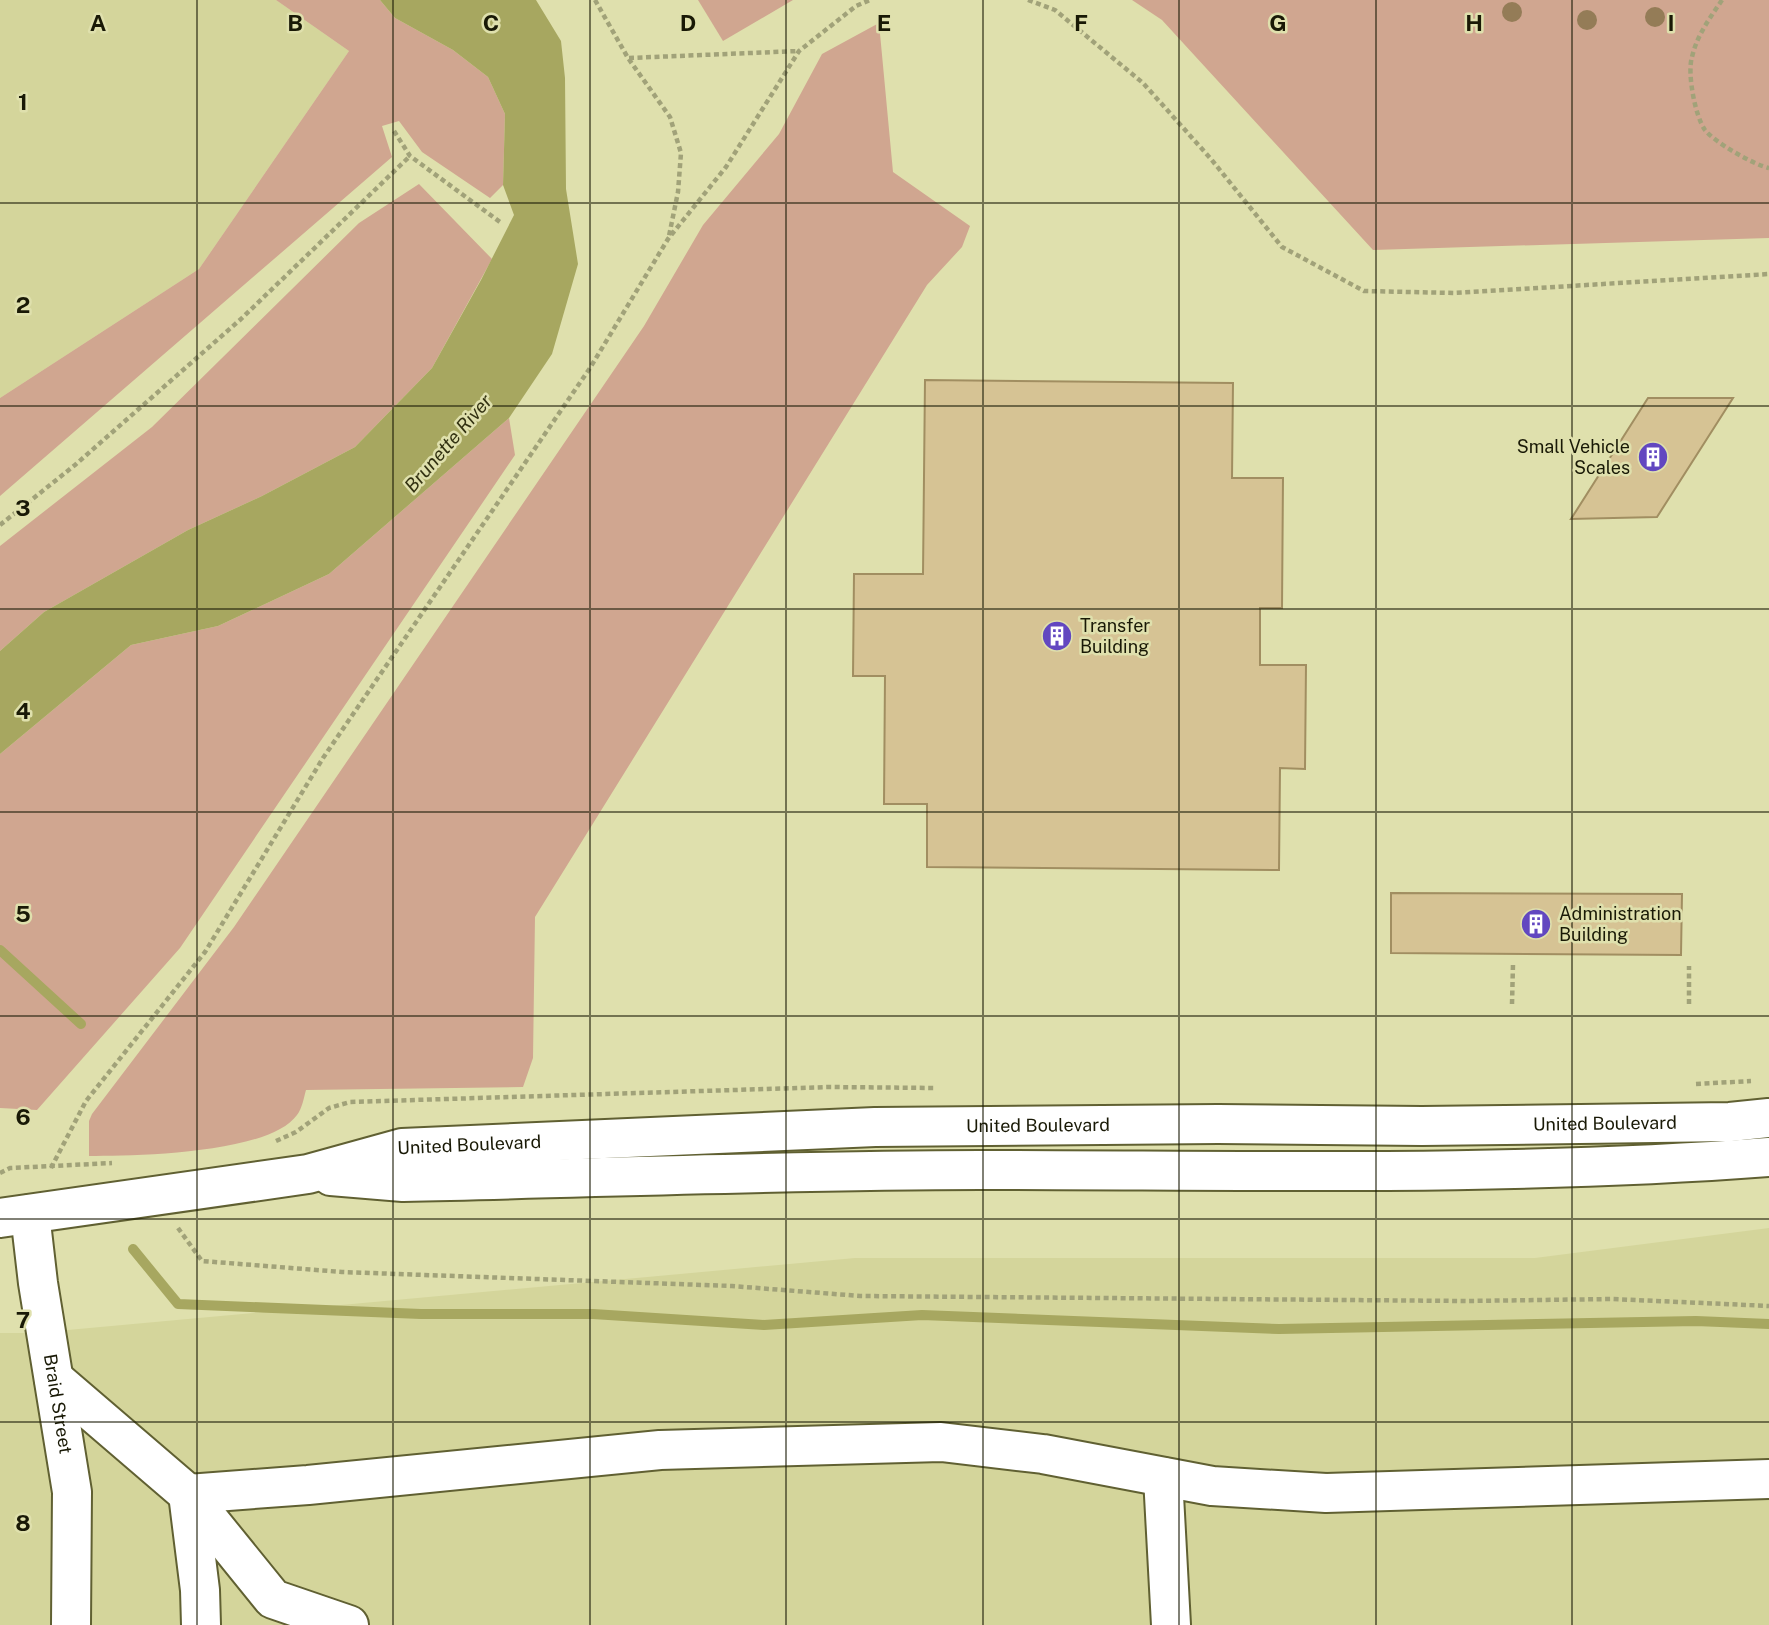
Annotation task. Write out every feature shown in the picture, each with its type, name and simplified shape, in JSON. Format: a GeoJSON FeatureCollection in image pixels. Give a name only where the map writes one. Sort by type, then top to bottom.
{"type":"FeatureCollection","features":[{"type":"Feature","properties":{"kind":"street","name":"United Boulevard"},"geometry":{"type":"LineString","coordinates":[[15,1216],[308,1174],[402,1148],[875,1127],[1218,1124],[1422,1126],[1730,1122],[1769,1118]]}},
{"type":"Feature","properties":{"kind":"street","name":"United Boulevard"},"geometry":{"type":"LineString","coordinates":[[308,1174],[403,1182],[881,1170],[1439,1171],[1621,1166],[1769,1157]]}},
{"type":"Feature","properties":{"kind":"street","name":"Braid Street"},"geometry":{"type":"LineString","coordinates":[[15,1216],[38,1283],[72,1492],[71,1625]]}},
{"type":"Feature","properties":{"kind":"street"},"geometry":{"type":"LineString","coordinates":[[54,1378],[188,1494],[273,1599],[349,1625]]}},
{"type":"Feature","properties":{"kind":"street"},"geometry":{"type":"LineString","coordinates":[[188,1494],[308,1485],[660,1450],[941,1442],[1043,1454],[1212,1486],[1326,1493],[1769,1479]]}},
{"type":"Feature","properties":{"kind":"street"},"geometry":{"type":"LineString","coordinates":[[1163,1477],[1171,1625]]}},
{"type":"Feature","properties":{"kind":"street"},"geometry":{"type":"LineString","coordinates":[[188,1494],[201,1590],[201,1625]]}},
{"type":"Feature","properties":{"kind":"path"},"geometry":{"type":"LineString","coordinates":[[595,0],[628,58],[670,117],[681,153],[678,192],[668,239]]}},
{"type":"Feature","properties":{"kind":"path"},"geometry":{"type":"LineString","coordinates":[[15,1216],[52,1166],[86,1101],[205,952],[323,758],[590,368],[668,239],[726,167],[799,51],[856,6],[870,0]]}},
{"type":"Feature","properties":{"kind":"path"},"geometry":{"type":"LineString","coordinates":[[1028,0],[1055,10],[1143,83],[1211,159],[1282,247],[1364,291],[1454,293],[1769,274]]}},
{"type":"Feature","properties":{"kind":"path"},"geometry":{"type":"LineString","coordinates":[[1722,0],[1700,33],[1690,60],[1691,91],[1705,130],[1731,151],[1769,168]]}},
{"type":"Feature","properties":{"kind":"path"},"geometry":{"type":"LineString","coordinates":[[628,58],[799,51]]}},
{"type":"Feature","properties":{"kind":"path"},"geometry":{"type":"LineString","coordinates":[[394,131],[410,156],[500,222]]}},
{"type":"Feature","properties":{"kind":"path"},"geometry":{"type":"LineString","coordinates":[[0,525],[75,465],[241,319],[410,156]]}},
{"type":"Feature","properties":{"kind":"path"},"geometry":{"type":"LineString","coordinates":[[1512,1004],[1513,964]]}},
{"type":"Feature","properties":{"kind":"path"},"geometry":{"type":"LineString","coordinates":[[1689,966],[1689,1004]]}},
{"type":"Feature","properties":{"kind":"path"},"geometry":{"type":"LineString","coordinates":[[267,1144],[296,1132],[329,1108],[351,1102]]}},
{"type":"Feature","properties":{"kind":"path"},"geometry":{"type":"LineString","coordinates":[[0,1173],[10,1168],[115,1163]]}},
{"type":"Feature","properties":{"kind":"path"},"geometry":{"type":"LineString","coordinates":[[175,1192],[179,1229],[202,1261],[342,1272],[732,1286],[860,1296],[1467,1301],[1613,1299],[1769,1306]]}},
{"type":"Feature","properties":{"kind":"shaded area"},"geometry":{"type":"Polygon","coordinates":[[[0,0],[276,0],[349,51],[199,269],[0,398],[0,0]]]}},
{"type":"Feature","properties":{"kind":"shaded area"},"geometry":{"type":"Polygon","coordinates":[[[276,0],[380,0],[395,18],[453,50],[488,77],[505,114],[503,185],[490,198],[422,152],[399,121],[382,126],[392,157],[0,496],[0,398],[199,269],[349,51],[276,0]]]}},
{"type":"Feature","properties":{"kind":"shaded area"},"geometry":{"type":"Polygon","coordinates":[[[698,0],[793,0],[723,41],[698,0]]]}},
{"type":"Feature","properties":{"kind":"shaded area"},"geometry":{"type":"Polygon","coordinates":[[[1132,0],[1769,0],[1769,238],[1373,250],[1162,20],[1132,0]]]}},
{"type":"Feature","properties":{"kind":"shaded area"},"geometry":{"type":"Polygon","coordinates":[[[879,23],[893,172],[970,226],[962,247],[927,285],[535,917],[533,1058],[523,1087],[306,1090],[297,1115],[282,1128],[259,1138],[199,1150],[89,1156],[89,1121],[92,1114],[234,927],[644,326],[703,225],[779,134],[822,54],[879,23]]]}},
{"type":"Feature","properties":{"kind":"shaded area"},"geometry":{"type":"Polygon","coordinates":[[[419,184],[492,259],[432,368],[355,447],[262,496],[188,530],[44,612],[0,651],[0,546],[152,427],[359,223],[419,184]]]}},
{"type":"Feature","properties":{"kind":"shaded area"},"geometry":{"type":"Polygon","coordinates":[[[509,418],[515,455],[180,948],[37,1110],[0,1108],[0,754],[131,645],[218,626],[329,574],[509,418]]]}},
{"type":"Feature","properties":{"kind":"shaded area"},"geometry":{"type":"Polygon","coordinates":[[[1769,1228],[1769,1625],[0,1625],[0,1333],[35,1333],[855,1258],[1535,1258],[1769,1228]]]}},
{"type":"Feature","properties":{"kind":"water","name":"Brunette River"},"geometry":{"type":"Polygon","coordinates":[[[380,0],[536,0],[561,41],[565,78],[566,189],[578,264],[552,354],[509,418],[329,574],[218,626],[131,645],[0,754],[0,651],[44,612],[188,530],[262,496],[355,447],[432,368],[514,215],[503,185],[505,114],[488,77],[453,50],[395,18],[380,0]]]}},
{"type":"Feature","properties":{"kind":"building","name":"Transfer Building"},"geometry":{"type":"Polygon","coordinates":[[[925,380],[1233,383],[1232,478],[1283,478],[1282,608],[1260,608],[1260,665],[1306,665],[1305,769],[1280,768],[1279,870],[927,867],[927,804],[884,804],[885,676],[853,676],[854,574],[923,574],[925,380]]]}},
{"type":"Feature","properties":{"kind":"building","name":"Small Vehicle Scales"},"geometry":{"type":"Polygon","coordinates":[[[1648,398],[1733,398],[1657,517],[1571,519],[1648,398]]]}},
{"type":"Feature","properties":{"kind":"building","name":"Administration Building"},"geometry":{"type":"Polygon","coordinates":[[[1391,893],[1682,894],[1681,955],[1391,953],[1391,893]]]}},
{"type":"Feature","properties":{"kind":"waterway"},"geometry":{"type":"LineString","coordinates":[[0,950],[81,1024]]}},
{"type":"Feature","properties":{"kind":"waterway"},"geometry":{"type":"LineString","coordinates":[[133,1249],[178,1304],[421,1314],[593,1314],[764,1325],[922,1315],[1279,1329],[1696,1321],[1769,1324]]}},
{"type":"Feature","properties":{"kind":"place","name":"Small Vehicle Scales"},"geometry":{"type":"Point","coordinates":[1653,457]}},
{"type":"Feature","properties":{"kind":"place","name":"Transfer Building"},"geometry":{"type":"Point","coordinates":[1057,636]}},
{"type":"Feature","properties":{"kind":"place","name":"Administration Building"},"geometry":{"type":"Point","coordinates":[1536,924]}}]}
